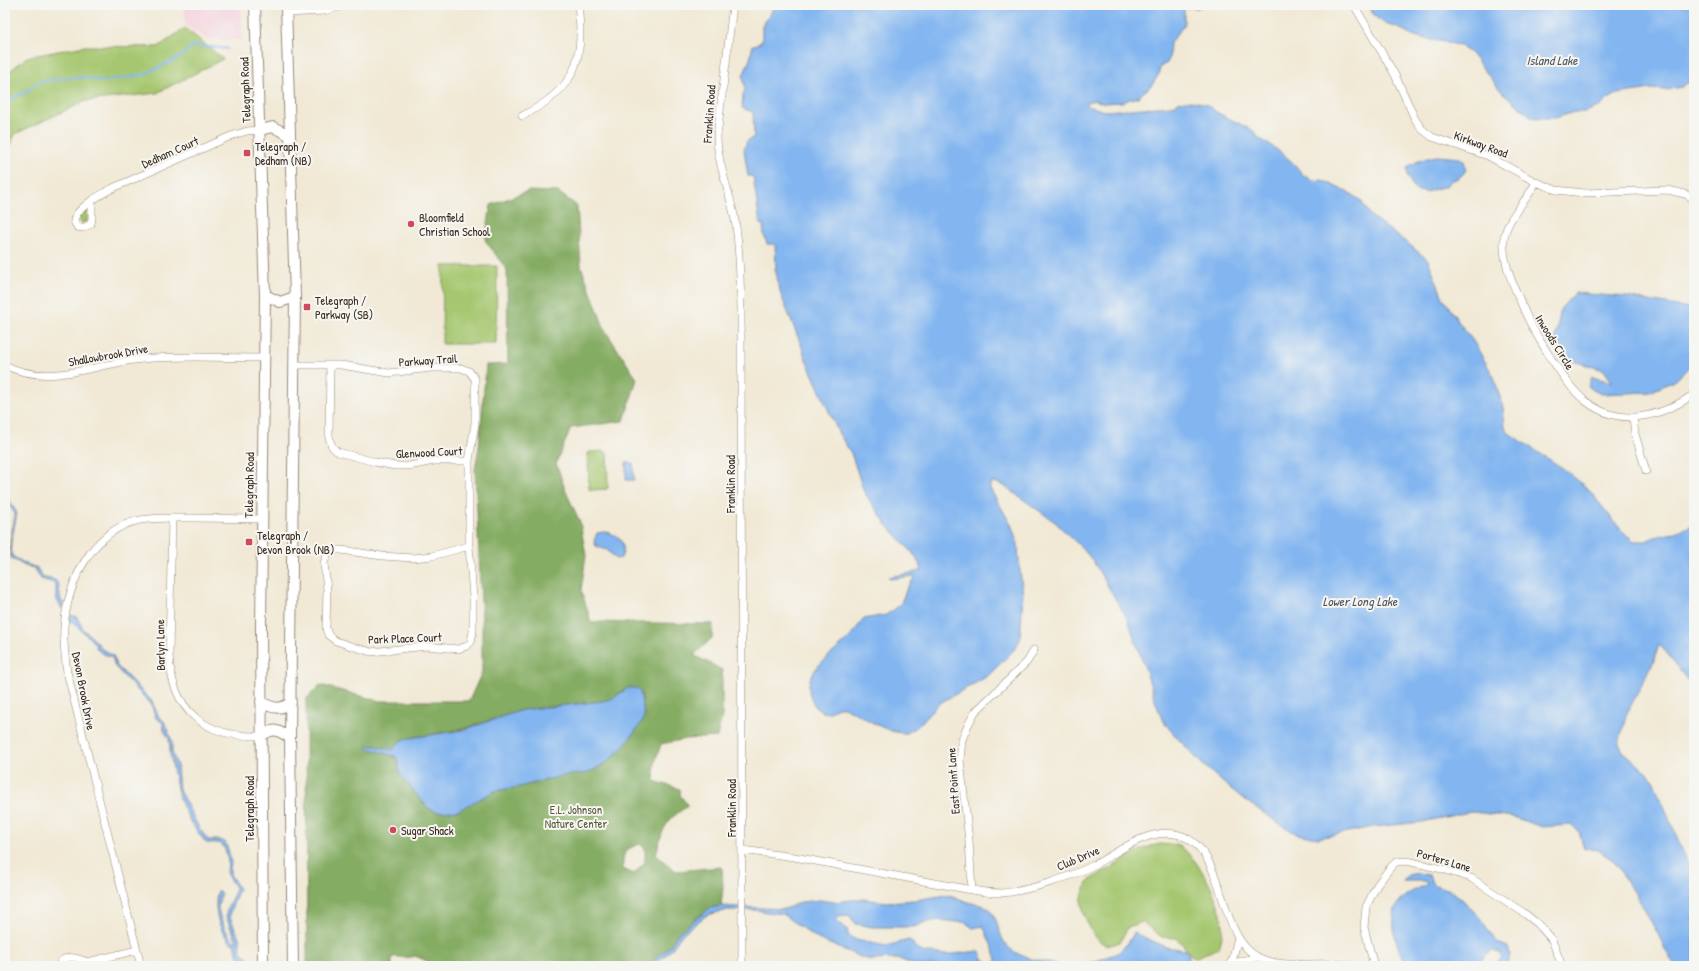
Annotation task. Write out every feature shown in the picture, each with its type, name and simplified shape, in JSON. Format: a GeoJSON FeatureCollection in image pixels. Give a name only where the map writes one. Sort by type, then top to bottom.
{"type":"FeatureCollection","features":[{"type":"Feature","properties":{"kind":"highway","name":"Telegraph Road"},"geometry":{"type":"LineString","coordinates":[[255,5],[264,295],[261,702],[263,966]]}},
{"type":"Feature","properties":{"kind":"highway"},"geometry":{"type":"LineString","coordinates":[[286,9],[295,297],[290,738],[292,966]]}},
{"type":"Feature","properties":{"kind":"highway"},"geometry":{"type":"LineString","coordinates":[[260,130],[273,127],[279,128],[289,135]]}},
{"type":"Feature","properties":{"kind":"highway"},"geometry":{"type":"LineString","coordinates":[[264,295],[280,302],[295,297]]}},
{"type":"Feature","properties":{"kind":"highway"},"geometry":{"type":"LineString","coordinates":[[261,702],[275,708],[280,708],[291,702]]}},
{"type":"Feature","properties":{"kind":"highway"},"geometry":{"type":"LineString","coordinates":[[261,736],[269,731],[277,730],[290,738]]}},
{"type":"Feature","properties":{"kind":"street"},"geometry":{"type":"LineString","coordinates":[[286,9],[315,12],[347,5]]}},
{"type":"Feature","properties":{"kind":"street"},"geometry":{"type":"LineString","coordinates":[[522,116],[549,101],[560,91],[572,73],[579,49],[580,32],[578,5]]}},
{"type":"Feature","properties":{"kind":"street","name":"Franklin Road"},"geometry":{"type":"LineString","coordinates":[[733,5],[719,111],[717,139],[718,152],[729,192],[735,222],[741,308],[742,966]]}},
{"type":"Feature","properties":{"kind":"street","name":"Kirkway Road"},"geometry":{"type":"LineString","coordinates":[[1354,5],[1395,75],[1411,110],[1422,129],[1437,140],[1475,151],[1498,160],[1536,182],[1556,190],[1575,192],[1668,190],[1685,194],[1694,199]]}},
{"type":"Feature","properties":{"kind":"street","name":"Dedham Court"},"geometry":{"type":"LineString","coordinates":[[92,202],[113,188],[231,136],[247,131],[260,130]]}},
{"type":"Feature","properties":{"kind":"street","name":"Inwoods Circle"},"geometry":{"type":"LineString","coordinates":[[1536,182],[1528,198],[1510,221],[1505,234],[1505,261],[1514,286],[1536,334],[1563,376],[1576,392],[1589,404],[1601,410],[1623,417],[1633,418],[1661,411],[1694,394]]}},
{"type":"Feature","properties":{"kind":"street","name":"Shallowbrook Drive"},"geometry":{"type":"LineString","coordinates":[[5,365],[28,373],[45,376],[63,374],[115,362],[142,359],[185,357],[264,358]]}},
{"type":"Feature","properties":{"kind":"street","name":"Parkway Trail"},"geometry":{"type":"LineString","coordinates":[[295,365],[341,365],[389,373],[431,368],[461,368],[469,371],[475,379],[475,423],[469,461]]}},
{"type":"Feature","properties":{"kind":"street","name":"Glenwood Court"},"geometry":{"type":"LineString","coordinates":[[330,365],[329,435],[333,449],[338,452],[395,466],[409,466],[434,461],[469,461]]}},
{"type":"Feature","properties":{"kind":"street"},"geometry":{"type":"LineString","coordinates":[[1633,418],[1635,434],[1646,471]]}},
{"type":"Feature","properties":{"kind":"street","name":"Park Place Court"},"geometry":{"type":"LineString","coordinates":[[469,461],[469,546],[473,597],[473,631],[471,642],[467,646],[458,649],[427,646],[371,652],[336,641],[328,635],[326,628],[324,563],[328,553],[334,550],[341,550],[382,556],[413,558],[432,556],[469,546]]}},
{"type":"Feature","properties":{"kind":"street","name":"Devon Brook Drive"},"geometry":{"type":"LineString","coordinates":[[141,966],[69,683],[65,659],[64,627],[69,602],[78,575],[88,556],[107,535],[127,524],[149,518],[262,519]]}},
{"type":"Feature","properties":{"kind":"street","name":"Barlyn Lane"},"geometry":{"type":"LineString","coordinates":[[172,518],[169,653],[170,670],[174,686],[184,704],[196,718],[205,725],[227,734],[238,736],[261,736]]}},
{"type":"Feature","properties":{"kind":"street","name":"East Point Lane"},"geometry":{"type":"LineString","coordinates":[[972,890],[969,841],[960,760],[962,740],[968,724],[975,712],[1027,662],[1034,650]]}},
{"type":"Feature","properties":{"kind":"street","name":"Club Drive"},"geometry":{"type":"LineString","coordinates":[[742,850],[794,857],[972,890],[1000,893],[1041,884],[1081,871],[1146,838],[1162,834],[1174,834],[1182,836],[1193,843],[1208,861],[1238,937],[1247,949],[1258,957],[1268,961],[1282,963],[1328,963],[1351,966]]}},
{"type":"Feature","properties":{"kind":"street","name":"Porters Lane"},"geometry":{"type":"LineString","coordinates":[[1374,966],[1364,928],[1366,907],[1377,885],[1390,868],[1396,862],[1407,860],[1442,868],[1471,878],[1524,913],[1538,924],[1552,940],[1562,966]]}},
{"type":"Feature","properties":{"kind":"street"},"geometry":{"type":"LineString","coordinates":[[1230,966],[1238,937]]}},
{"type":"Feature","properties":{"kind":"street"},"geometry":{"type":"LineString","coordinates":[[59,966],[61,961],[68,958],[78,958],[86,964],[137,950]]}},
{"type":"Feature","properties":{"kind":"street"},"geometry":{"type":"LineString","coordinates":[[1230,966],[1238,962],[1258,957]]}},
{"type":"Feature","properties":{"kind":"shaded area"},"geometry":{"type":"Polygon","coordinates":[[[185,5],[241,5],[242,40],[207,40],[185,25],[185,5]]]}},
{"type":"Feature","properties":{"kind":"green space"},"geometry":{"type":"Polygon","coordinates":[[[185,28],[223,59],[157,93],[86,101],[15,134],[5,158],[5,75],[27,57],[85,46],[158,47],[185,28]]]}},
{"type":"Feature","properties":{"kind":"green space","name":"E.L. Johnson Nature Center"},"geometry":{"type":"Polygon","coordinates":[[[528,191],[558,192],[577,206],[581,266],[605,330],[637,379],[624,421],[571,428],[556,463],[566,492],[580,522],[586,556],[581,590],[591,622],[713,624],[712,638],[694,655],[722,670],[722,717],[717,737],[687,739],[661,744],[655,762],[654,781],[680,789],[680,795],[688,806],[669,821],[663,832],[656,855],[676,871],[722,867],[723,888],[721,906],[710,909],[678,933],[670,946],[648,966],[432,966],[425,960],[415,956],[392,957],[392,966],[307,966],[306,699],[320,685],[380,701],[469,701],[482,672],[482,622],[475,469],[479,447],[486,365],[508,364],[507,270],[485,240],[491,205],[528,191]],[[638,689],[622,691],[613,698],[603,701],[522,710],[463,729],[404,739],[393,750],[376,746],[368,746],[397,758],[400,772],[424,804],[457,811],[495,791],[519,787],[562,776],[588,773],[606,763],[624,746],[644,715],[641,694],[638,689]],[[640,844],[627,850],[623,859],[623,869],[634,874],[645,862],[645,849],[640,844]]]}},
{"type":"Feature","properties":{"kind":"green space"},"geometry":{"type":"Polygon","coordinates":[[[88,209],[87,222],[81,223],[79,217],[88,209]]]}},
{"type":"Feature","properties":{"kind":"green space"},"geometry":{"type":"Polygon","coordinates":[[[443,266],[497,266],[496,344],[442,344],[443,266]]]}},
{"type":"Feature","properties":{"kind":"green space"},"geometry":{"type":"Polygon","coordinates":[[[605,451],[607,453],[608,488],[591,490],[589,489],[588,453],[605,451]]]}},
{"type":"Feature","properties":{"kind":"green space"},"geometry":{"type":"Polygon","coordinates":[[[1160,844],[1176,845],[1186,851],[1194,860],[1208,882],[1222,917],[1223,929],[1219,948],[1194,958],[1177,938],[1162,937],[1142,922],[1128,927],[1120,942],[1111,945],[1103,943],[1093,933],[1085,917],[1082,902],[1083,893],[1089,881],[1093,877],[1106,871],[1137,852],[1160,844]]]}},
{"type":"Feature","properties":{"kind":"green space"},"geometry":{"type":"Polygon","coordinates":[[[68,961],[79,962],[81,965],[64,966],[68,961]]]}},
{"type":"Feature","properties":{"kind":"water","name":"Lower Long Lake"},"geometry":{"type":"Polygon","coordinates":[[[773,5],[1204,5],[1197,8],[1184,7],[1184,25],[1170,43],[1169,59],[1167,63],[1160,67],[1159,74],[1152,85],[1138,97],[1121,102],[1103,103],[1095,100],[1087,102],[1087,106],[1105,111],[1170,106],[1184,101],[1204,103],[1216,112],[1254,131],[1256,136],[1287,158],[1305,176],[1312,180],[1322,180],[1353,195],[1361,201],[1372,217],[1428,260],[1443,298],[1473,341],[1494,377],[1503,408],[1505,427],[1510,434],[1564,469],[1588,489],[1622,531],[1634,541],[1646,541],[1654,537],[1672,533],[1694,525],[1694,689],[1659,645],[1652,665],[1626,715],[1619,744],[1624,753],[1647,772],[1654,782],[1694,878],[1694,966],[1677,966],[1675,964],[1665,950],[1658,934],[1635,893],[1613,860],[1598,850],[1584,848],[1579,831],[1570,825],[1542,827],[1513,817],[1473,812],[1422,822],[1373,827],[1318,838],[1297,834],[1246,801],[1201,763],[1171,731],[1162,719],[1128,620],[1093,561],[1083,549],[1055,522],[1003,485],[994,482],[990,484],[990,489],[1011,524],[1018,544],[1023,594],[1020,640],[1014,650],[988,676],[938,704],[919,725],[907,733],[899,733],[883,728],[844,707],[837,708],[826,713],[817,709],[811,697],[809,687],[815,670],[849,639],[863,619],[886,615],[895,609],[901,603],[907,588],[915,577],[890,579],[888,577],[921,571],[919,563],[912,552],[887,525],[864,492],[851,453],[839,434],[805,357],[781,295],[775,268],[775,244],[767,244],[763,225],[760,224],[753,176],[748,176],[744,150],[747,141],[754,137],[753,112],[742,108],[743,94],[745,90],[743,76],[750,59],[753,45],[762,41],[762,26],[772,11],[773,5]]]}},
{"type":"Feature","properties":{"kind":"water","name":"Island Lake"},"geometry":{"type":"Polygon","coordinates":[[[1368,5],[1694,5],[1694,82],[1687,83],[1682,87],[1666,90],[1651,89],[1617,94],[1601,106],[1585,112],[1574,112],[1555,118],[1532,117],[1502,92],[1468,50],[1456,44],[1415,36],[1377,18],[1368,5]]]}},
{"type":"Feature","properties":{"kind":"water"},"geometry":{"type":"Polygon","coordinates":[[[1437,156],[1460,158],[1464,161],[1466,169],[1464,173],[1459,178],[1452,180],[1446,186],[1426,192],[1416,191],[1408,178],[1407,168],[1421,160],[1437,156]]]}},
{"type":"Feature","properties":{"kind":"water"},"geometry":{"type":"Polygon","coordinates":[[[1575,293],[1626,297],[1689,308],[1694,306],[1694,362],[1676,380],[1650,392],[1601,394],[1593,390],[1588,386],[1592,377],[1612,382],[1604,370],[1570,360],[1555,340],[1561,308],[1575,293]]]}},
{"type":"Feature","properties":{"kind":"water"},"geometry":{"type":"Polygon","coordinates":[[[626,463],[633,463],[634,480],[626,480],[626,463]]]}},
{"type":"Feature","properties":{"kind":"water"},"geometry":{"type":"Polygon","coordinates":[[[5,493],[17,513],[11,543],[12,556],[37,568],[42,577],[54,579],[57,582],[60,598],[63,603],[62,609],[56,598],[56,587],[54,583],[41,579],[34,568],[25,566],[11,558],[10,541],[15,514],[5,498],[5,493]]]}},
{"type":"Feature","properties":{"kind":"water"},"geometry":{"type":"Polygon","coordinates":[[[604,532],[614,535],[620,540],[623,548],[621,558],[616,559],[607,550],[596,546],[594,541],[597,533],[604,532]]]}},
{"type":"Feature","properties":{"kind":"water"},"geometry":{"type":"Polygon","coordinates":[[[71,615],[77,617],[83,629],[98,643],[100,648],[113,655],[117,666],[151,700],[158,715],[164,721],[172,741],[172,752],[177,766],[179,790],[199,828],[208,840],[219,840],[225,842],[227,846],[231,860],[230,874],[239,889],[230,912],[230,917],[240,940],[241,952],[247,957],[250,966],[238,957],[236,946],[225,936],[218,921],[216,897],[218,890],[221,894],[218,903],[220,917],[230,937],[237,943],[226,916],[228,906],[236,889],[227,875],[228,860],[224,847],[219,843],[206,843],[191,823],[179,798],[170,754],[169,738],[164,731],[163,723],[156,718],[151,704],[115,667],[112,657],[99,651],[90,639],[69,621],[71,615]]]}},
{"type":"Feature","properties":{"kind":"water"},"geometry":{"type":"Polygon","coordinates":[[[628,688],[637,688],[640,692],[644,715],[642,722],[624,746],[606,763],[588,773],[562,776],[519,787],[495,791],[457,811],[437,812],[428,808],[399,772],[399,763],[395,756],[367,748],[367,746],[376,746],[393,750],[396,745],[404,739],[463,730],[522,710],[603,701],[613,698],[628,688]]]}},
{"type":"Feature","properties":{"kind":"water"},"geometry":{"type":"Polygon","coordinates":[[[1418,873],[1429,875],[1432,883],[1450,890],[1461,898],[1481,919],[1497,943],[1508,947],[1510,955],[1506,966],[1492,966],[1502,958],[1500,952],[1493,950],[1485,955],[1478,966],[1408,966],[1400,953],[1397,944],[1394,916],[1395,908],[1402,899],[1409,893],[1427,884],[1425,881],[1403,881],[1408,875],[1418,873]]]}},
{"type":"Feature","properties":{"kind":"water"},"geometry":{"type":"Polygon","coordinates":[[[947,895],[984,906],[990,910],[996,920],[1004,942],[1013,951],[1034,960],[1063,966],[916,966],[899,959],[871,960],[818,939],[782,914],[753,910],[728,910],[707,915],[683,933],[671,950],[653,966],[648,966],[670,946],[679,932],[710,908],[721,906],[785,909],[801,902],[820,900],[833,902],[863,899],[887,902],[915,900],[947,895]],[[849,915],[838,916],[836,920],[847,929],[848,935],[856,940],[886,946],[909,940],[916,949],[922,952],[945,955],[979,951],[982,953],[982,958],[989,963],[994,963],[997,960],[983,926],[973,928],[965,922],[940,920],[926,922],[914,927],[872,927],[856,924],[849,915]]]}},
{"type":"Feature","properties":{"kind":"water"},"geometry":{"type":"Polygon","coordinates":[[[1134,933],[1166,947],[1186,950],[1189,954],[1189,961],[1183,966],[1132,966],[1125,962],[1117,966],[1081,966],[1118,953],[1128,943],[1134,933]]]}},
{"type":"Feature","properties":{"kind":"waterway"},"geometry":{"type":"LineString","coordinates":[[5,102],[29,90],[37,83],[49,80],[82,77],[102,81],[143,75],[182,56],[193,45],[228,49]]}},
{"type":"Feature","properties":{"kind":"place","name":"Telegraph / Dedham (NB)"},"geometry":{"type":"Point","coordinates":[247,153]}},
{"type":"Feature","properties":{"kind":"place","name":"Bloomfield Christian School"},"geometry":{"type":"Point","coordinates":[411,224]}},
{"type":"Feature","properties":{"kind":"place","name":"Telegraph / Parkway (SB)"},"geometry":{"type":"Point","coordinates":[307,307]}},
{"type":"Feature","properties":{"kind":"place","name":"Telegraph / Devon Brook (NB)"},"geometry":{"type":"Point","coordinates":[249,542]}},
{"type":"Feature","properties":{"kind":"place","name":"Sugar Shack"},"geometry":{"type":"Point","coordinates":[393,830]}}]}
